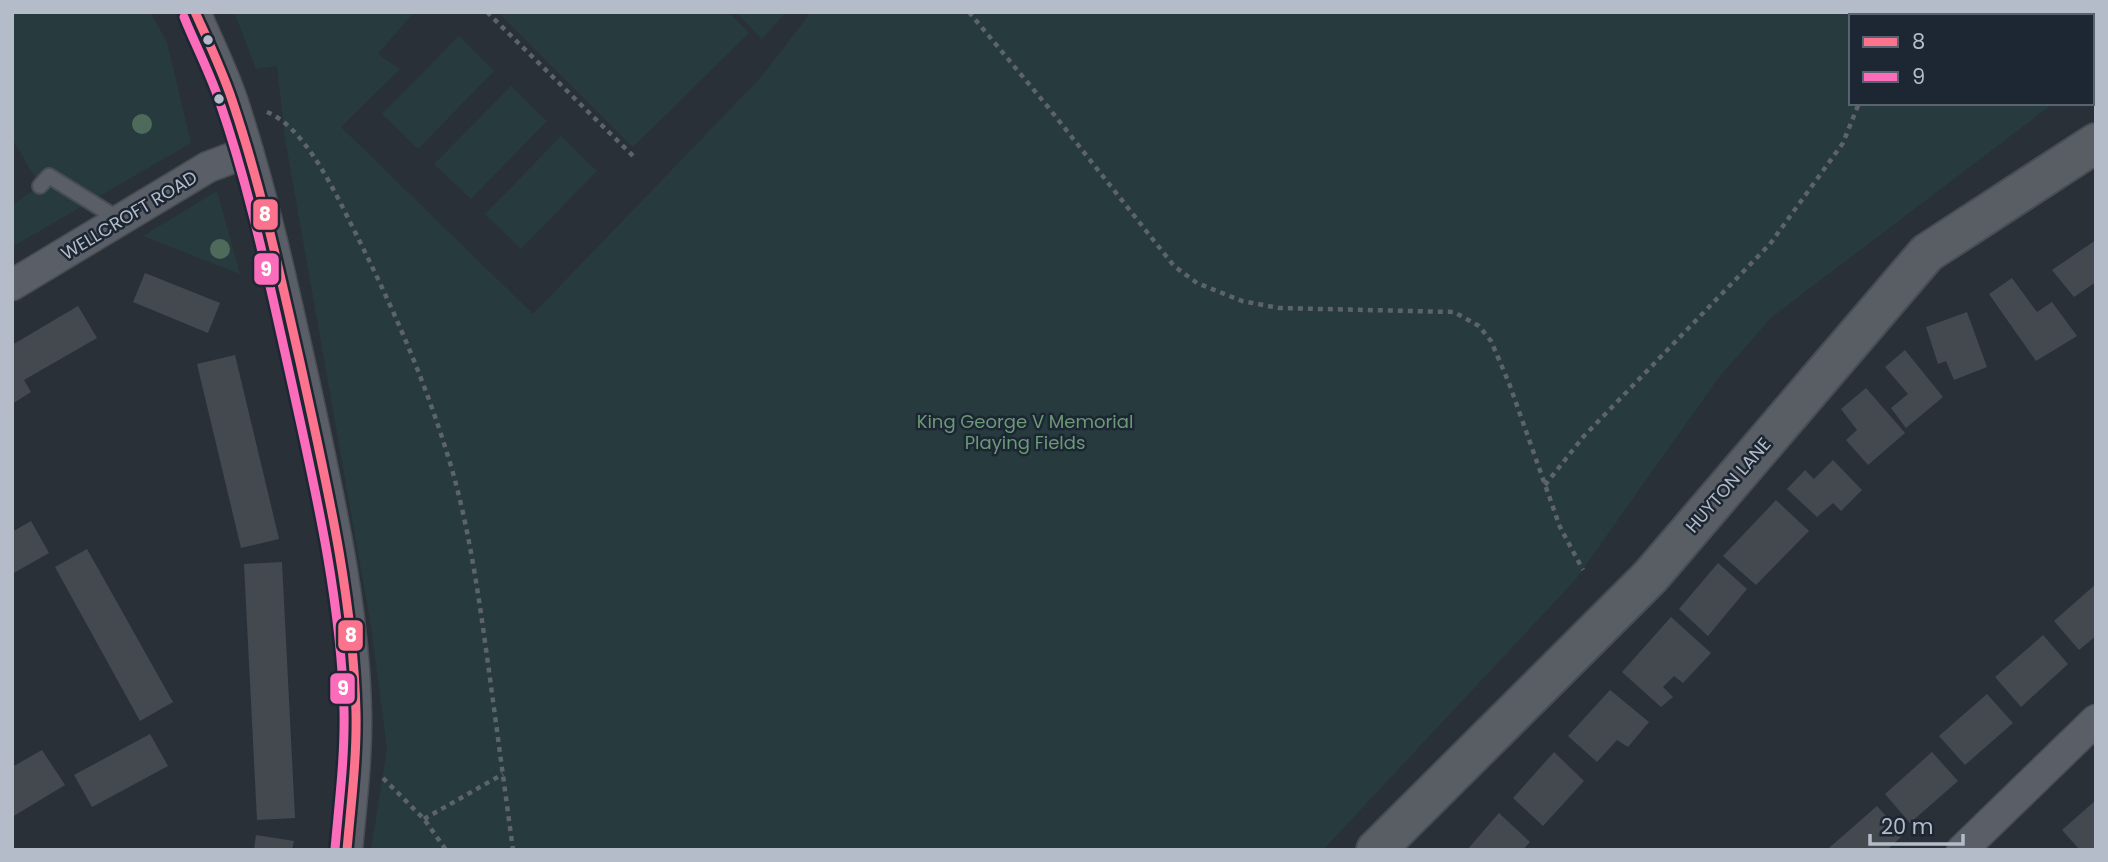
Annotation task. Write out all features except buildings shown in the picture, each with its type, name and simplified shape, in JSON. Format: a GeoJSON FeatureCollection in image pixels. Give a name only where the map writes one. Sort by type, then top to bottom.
{"type":"FeatureCollection","features":[{"type":"Feature","properties":{"kind":"main road","name":"HUYTON LANE"},"geometry":{"type":"LineString","coordinates":[[1376,850],[1651,576],[1927,253],[2096,143]]}},
{"type":"Feature","properties":{"kind":"street"},"geometry":{"type":"LineString","coordinates":[[195,12],[230,97],[248,152],[301,369],[330,505],[349,627],[356,710],[356,751],[347,850]]}},
{"type":"Feature","properties":{"kind":"street","name":"WELLCROFT ROAD"},"geometry":{"type":"LineString","coordinates":[[12,285],[208,167],[248,152]]}},
{"type":"Feature","properties":{"kind":"street"},"geometry":{"type":"LineString","coordinates":[[1962,850],[2096,720]]}},
{"type":"Feature","properties":{"kind":"lane"},"geometry":{"type":"LineString","coordinates":[[40,186],[49,176],[122,221]]}},
{"type":"Feature","properties":{"kind":"path"},"geometry":{"type":"LineString","coordinates":[[487,12],[633,156]]}},
{"type":"Feature","properties":{"kind":"path"},"geometry":{"type":"LineString","coordinates":[[969,12],[1174,266],[1197,284],[1241,301],[1279,308],[1454,312],[1479,326],[1491,341],[1509,383],[1560,527],[1583,569]]}},
{"type":"Feature","properties":{"kind":"path"},"geometry":{"type":"LineString","coordinates":[[230,97],[281,117],[296,131],[341,205],[408,343],[430,401],[453,474],[480,598],[513,850]]}},
{"type":"Feature","properties":{"kind":"path"},"geometry":{"type":"LineString","coordinates":[[1544,485],[1584,436],[1770,244],[1843,143],[1858,105]]}},
{"type":"Feature","properties":{"kind":"path"},"geometry":{"type":"LineString","coordinates":[[356,751],[424,819],[446,850]]}},
{"type":"Feature","properties":{"kind":"path"},"geometry":{"type":"LineString","coordinates":[[424,819],[503,774]]}},
{"type":"Feature","properties":{"kind":"green space"},"geometry":{"type":"Polygon","coordinates":[[[12,12],[150,12],[167,42],[191,143],[12,247],[12,205],[40,186],[12,138],[12,12]]]}},
{"type":"Feature","properties":{"kind":"green space","name":"King George V Memorial Playing Fields"},"geometry":{"type":"Polygon","coordinates":[[[234,12],[414,12],[378,54],[400,69],[341,127],[533,314],[763,75],[811,12],[2096,12],[2094,76],[2094,14],[1849,14],[1849,105],[2051,105],[1772,317],[1719,377],[1576,579],[1323,850],[371,850],[387,749],[371,626],[285,138],[277,66],[256,69],[234,12]]]}},
{"type":"Feature","properties":{"kind":"green space"},"geometry":{"type":"Polygon","coordinates":[[[498,12],[728,12],[749,33],[633,147],[498,12]]]}},
{"type":"Feature","properties":{"kind":"green space"},"geometry":{"type":"Polygon","coordinates":[[[736,12],[786,12],[762,39],[736,12]]]}},
{"type":"Feature","properties":{"kind":"green space"},"geometry":{"type":"Polygon","coordinates":[[[459,36],[494,71],[418,149],[382,114],[459,36]]]}},
{"type":"Feature","properties":{"kind":"green space"},"geometry":{"type":"Polygon","coordinates":[[[511,86],[547,121],[471,199],[434,164],[511,86]]]}},
{"type":"Feature","properties":{"kind":"green space"},"geometry":{"type":"Polygon","coordinates":[[[561,136],[597,171],[521,249],[485,214],[561,136]]]}},
{"type":"Feature","properties":{"kind":"green space"},"geometry":{"type":"Polygon","coordinates":[[[217,191],[240,274],[143,236],[217,191]]]}},
{"type":"Feature","properties":{"kind":"transit line","name":"8"},"geometry":{"type":"LineString","coordinates":[[195,12],[228,89],[261,197],[319,449],[344,580],[356,712],[355,764],[347,850]]}},
{"type":"Feature","properties":{"kind":"transit line","name":"9"},"geometry":{"type":"LineString","coordinates":[[184,17],[219,100],[249,198],[307,452],[332,581],[344,711],[343,763],[335,849]]}}]}
